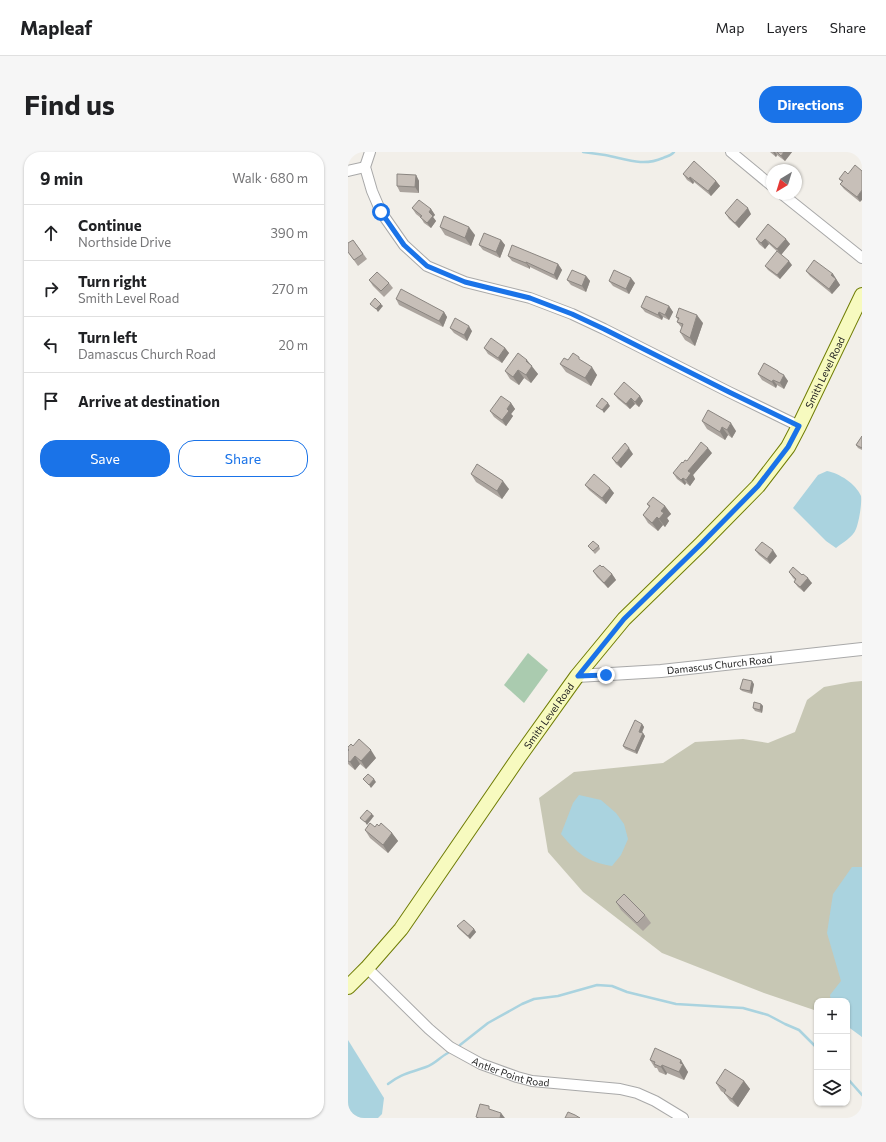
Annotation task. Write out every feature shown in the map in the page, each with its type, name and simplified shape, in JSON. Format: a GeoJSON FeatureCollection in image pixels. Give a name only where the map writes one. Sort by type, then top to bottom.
{"type":"FeatureCollection","features":[{"type":"Feature","properties":{"kind":"main road","name":"Smith Level Road"},"geometry":{"type":"LineString","coordinates":[[348,987],[367,968],[405,923],[515,763],[578,676],[624,619],[758,486],[788,447],[862,295]]}},
{"type":"Feature","properties":{"kind":"street"},"geometry":{"type":"LineString","coordinates":[[370,152],[365,167],[372,191],[381,212],[404,245],[427,266],[465,282],[530,298],[572,314],[799,426]]}},
{"type":"Feature","properties":{"kind":"street"},"geometry":{"type":"LineString","coordinates":[[731,152],[766,181]]}},
{"type":"Feature","properties":{"kind":"street"},"geometry":{"type":"LineString","coordinates":[[348,171],[365,167]]}},
{"type":"Feature","properties":{"kind":"street"},"geometry":{"type":"LineString","coordinates":[[790,200],[862,258]]}},
{"type":"Feature","properties":{"kind":"street","name":"Damascus Church Road"},"geometry":{"type":"LineString","coordinates":[[578,676],[661,671],[862,650]]}},
{"type":"Feature","properties":{"kind":"street","name":"Antler Point Road"},"geometry":{"type":"LineString","coordinates":[[367,968],[429,1029],[450,1047],[481,1064],[517,1078],[532,1081],[620,1089],[637,1093],[655,1101],[683,1118]]}},
{"type":"Feature","properties":{"kind":"shaded area"},"geometry":{"type":"Polygon","coordinates":[[[862,681],[862,1037],[850,1008],[850,998],[814,998],[814,1010],[764,993],[662,953],[583,892],[548,852],[539,798],[574,772],[663,763],[695,742],[743,739],[768,743],[795,732],[807,700],[824,687],[862,681]]]}},
{"type":"Feature","properties":{"kind":"green space"},"geometry":{"type":"Polygon","coordinates":[[[528,653],[548,670],[524,703],[504,685],[528,653]]]}},
{"type":"Feature","properties":{"kind":"water"},"geometry":{"type":"Polygon","coordinates":[[[827,471],[837,474],[847,480],[855,487],[861,496],[860,512],[855,532],[836,548],[826,541],[793,508],[818,475],[827,471]]]}},
{"type":"Feature","properties":{"kind":"water"},"geometry":{"type":"Polygon","coordinates":[[[579,795],[601,800],[616,813],[624,824],[628,839],[621,855],[612,866],[596,862],[583,856],[561,834],[573,803],[579,795]]]}},
{"type":"Feature","properties":{"kind":"water"},"geometry":{"type":"Polygon","coordinates":[[[852,867],[862,867],[862,1037],[850,1028],[850,998],[830,998],[830,995],[841,981],[827,933],[833,894],[852,867]]]}},
{"type":"Feature","properties":{"kind":"water"},"geometry":{"type":"Polygon","coordinates":[[[348,1040],[384,1098],[382,1114],[378,1118],[348,1118],[348,1040]]]}},
{"type":"Feature","properties":{"kind":"building"},"geometry":{"type":"Polygon","coordinates":[[[777,152],[784,152],[781,156],[777,152]]]}},
{"type":"Feature","properties":{"kind":"building"},"geometry":{"type":"Polygon","coordinates":[[[694,161],[716,181],[708,191],[690,177],[689,179],[683,174],[694,161]]]}},
{"type":"Feature","properties":{"kind":"building"},"geometry":{"type":"Polygon","coordinates":[[[855,165],[862,171],[862,190],[857,197],[840,184],[843,181],[839,179],[845,171],[848,174],[855,165]]]}},
{"type":"Feature","properties":{"kind":"building"},"geometry":{"type":"Polygon","coordinates":[[[397,174],[416,175],[415,187],[397,186],[397,174]]]}},
{"type":"Feature","properties":{"kind":"building"},"geometry":{"type":"Polygon","coordinates":[[[737,199],[748,208],[735,223],[725,213],[737,199]]]}},
{"type":"Feature","properties":{"kind":"building"},"geometry":{"type":"Polygon","coordinates":[[[419,200],[431,209],[429,212],[433,216],[427,223],[420,217],[422,216],[412,208],[419,200]]]}},
{"type":"Feature","properties":{"kind":"building"},"geometry":{"type":"Polygon","coordinates":[[[444,216],[469,227],[465,238],[440,227],[444,216]]]}},
{"type":"Feature","properties":{"kind":"building"},"geometry":{"type":"Polygon","coordinates":[[[768,224],[786,239],[777,249],[765,239],[761,243],[756,239],[768,224]]]}},
{"type":"Feature","properties":{"kind":"building"},"geometry":{"type":"Polygon","coordinates":[[[484,233],[501,240],[496,252],[479,245],[484,233]]]}},
{"type":"Feature","properties":{"kind":"building"},"geometry":{"type":"Polygon","coordinates":[[[353,240],[363,254],[354,260],[348,252],[348,243],[353,240]]]}},
{"type":"Feature","properties":{"kind":"building"},"geometry":{"type":"Polygon","coordinates":[[[512,245],[558,264],[554,275],[526,262],[508,256],[512,245]]]}},
{"type":"Feature","properties":{"kind":"building"},"geometry":{"type":"Polygon","coordinates":[[[777,251],[789,261],[777,275],[765,266],[777,251]]]}},
{"type":"Feature","properties":{"kind":"building"},"geometry":{"type":"Polygon","coordinates":[[[814,260],[833,274],[831,275],[836,279],[829,289],[806,271],[814,260]]]}},
{"type":"Feature","properties":{"kind":"building"},"geometry":{"type":"Polygon","coordinates":[[[572,270],[586,276],[582,286],[567,280],[572,270]]]}},
{"type":"Feature","properties":{"kind":"building"},"geometry":{"type":"Polygon","coordinates":[[[614,270],[631,278],[626,289],[609,281],[614,270]]]}},
{"type":"Feature","properties":{"kind":"building"},"geometry":{"type":"Polygon","coordinates":[[[377,272],[389,283],[381,291],[369,280],[377,272]]]}},
{"type":"Feature","properties":{"kind":"building"},"geometry":{"type":"Polygon","coordinates":[[[401,289],[444,312],[439,321],[396,299],[401,289]]]}},
{"type":"Feature","properties":{"kind":"building"},"geometry":{"type":"Polygon","coordinates":[[[646,296],[669,306],[665,315],[659,312],[658,315],[641,307],[646,296]]]}},
{"type":"Feature","properties":{"kind":"building"},"geometry":{"type":"Polygon","coordinates":[[[375,298],[381,304],[376,309],[370,304],[375,298]]]}},
{"type":"Feature","properties":{"kind":"building"},"geometry":{"type":"Polygon","coordinates":[[[679,308],[697,315],[690,338],[680,332],[683,324],[677,322],[679,318],[676,317],[679,308]]]}},
{"type":"Feature","properties":{"kind":"building"},"geometry":{"type":"Polygon","coordinates":[[[455,318],[469,326],[464,335],[450,328],[455,318]]]}},
{"type":"Feature","properties":{"kind":"building"},"geometry":{"type":"Polygon","coordinates":[[[491,338],[505,348],[498,358],[484,348],[491,338]]]}},
{"type":"Feature","properties":{"kind":"building"},"geometry":{"type":"Polygon","coordinates":[[[518,353],[532,366],[526,375],[518,370],[513,377],[505,371],[518,353]]]}},
{"type":"Feature","properties":{"kind":"building"},"geometry":{"type":"Polygon","coordinates":[[[573,353],[579,357],[579,359],[592,367],[585,378],[560,364],[564,358],[568,360],[573,353]]]}},
{"type":"Feature","properties":{"kind":"building"},"geometry":{"type":"Polygon","coordinates":[[[764,363],[784,375],[780,383],[773,380],[772,382],[758,374],[764,363]]]}},
{"type":"Feature","properties":{"kind":"building"},"geometry":{"type":"Polygon","coordinates":[[[624,382],[640,396],[635,402],[631,398],[626,404],[614,394],[624,382]]]}},
{"type":"Feature","properties":{"kind":"building"},"geometry":{"type":"Polygon","coordinates":[[[501,396],[511,403],[507,409],[509,411],[502,420],[490,411],[501,396]]]}},
{"type":"Feature","properties":{"kind":"building"},"geometry":{"type":"Polygon","coordinates":[[[602,398],[608,403],[602,410],[596,406],[602,398]]]}},
{"type":"Feature","properties":{"kind":"building"},"geometry":{"type":"Polygon","coordinates":[[[708,410],[731,423],[727,430],[722,427],[720,432],[702,421],[708,410]]]}},
{"type":"Feature","properties":{"kind":"building"},"geometry":{"type":"Polygon","coordinates":[[[862,436],[862,448],[856,445],[862,436]]]}},
{"type":"Feature","properties":{"kind":"building"},"geometry":{"type":"Polygon","coordinates":[[[701,442],[708,448],[688,471],[691,473],[686,480],[683,478],[681,480],[673,473],[682,462],[683,463],[685,460],[687,461],[701,442]]]}},
{"type":"Feature","properties":{"kind":"building"},"geometry":{"type":"Polygon","coordinates":[[[625,443],[629,448],[617,463],[612,458],[625,443]]]}},
{"type":"Feature","properties":{"kind":"building"},"geometry":{"type":"Polygon","coordinates":[[[477,464],[503,481],[497,491],[471,474],[477,464]]]}},
{"type":"Feature","properties":{"kind":"building"},"geometry":{"type":"Polygon","coordinates":[[[594,474],[610,488],[602,498],[585,485],[594,474]]]}},
{"type":"Feature","properties":{"kind":"building"},"geometry":{"type":"Polygon","coordinates":[[[653,497],[665,506],[661,511],[664,513],[659,519],[657,517],[652,523],[643,515],[650,506],[647,504],[653,497]]]}},
{"type":"Feature","properties":{"kind":"building"},"geometry":{"type":"Polygon","coordinates":[[[593,541],[599,546],[593,551],[588,546],[593,541]]]}},
{"type":"Feature","properties":{"kind":"building"},"geometry":{"type":"Polygon","coordinates":[[[762,542],[773,550],[767,559],[755,550],[762,542]]]}},
{"type":"Feature","properties":{"kind":"building"},"geometry":{"type":"Polygon","coordinates":[[[600,565],[612,574],[604,583],[593,571],[600,565]]]}},
{"type":"Feature","properties":{"kind":"building"},"geometry":{"type":"Polygon","coordinates":[[[793,567],[808,578],[800,587],[794,582],[796,579],[789,572],[793,567]]]}},
{"type":"Feature","properties":{"kind":"building"},"geometry":{"type":"Polygon","coordinates":[[[743,679],[752,681],[750,691],[740,689],[743,679]]]}},
{"type":"Feature","properties":{"kind":"building"},"geometry":{"type":"Polygon","coordinates":[[[754,702],[761,704],[760,710],[753,708],[754,702]]]}},
{"type":"Feature","properties":{"kind":"building"},"geometry":{"type":"Polygon","coordinates":[[[635,720],[642,724],[639,732],[643,733],[635,751],[623,746],[635,720]]]}},
{"type":"Feature","properties":{"kind":"building"},"geometry":{"type":"Polygon","coordinates":[[[359,739],[371,750],[361,761],[355,756],[350,762],[348,761],[348,747],[351,744],[353,746],[359,739]]]}},
{"type":"Feature","properties":{"kind":"building"},"geometry":{"type":"Polygon","coordinates":[[[368,774],[374,779],[369,785],[363,779],[368,774]]]}},
{"type":"Feature","properties":{"kind":"building"},"geometry":{"type":"Polygon","coordinates":[[[367,810],[372,814],[365,822],[360,818],[367,810]]]}},
{"type":"Feature","properties":{"kind":"building"},"geometry":{"type":"Polygon","coordinates":[[[370,823],[375,827],[377,824],[379,826],[381,823],[392,833],[383,845],[365,830],[370,823]]]}},
{"type":"Feature","properties":{"kind":"building"},"geometry":{"type":"Polygon","coordinates":[[[624,894],[645,915],[637,923],[616,902],[624,894]]]}},
{"type":"Feature","properties":{"kind":"building"},"geometry":{"type":"Polygon","coordinates":[[[464,920],[474,929],[468,936],[457,926],[464,920]]]}},
{"type":"Feature","properties":{"kind":"building"},"geometry":{"type":"Polygon","coordinates":[[[655,1048],[681,1060],[680,1063],[683,1064],[679,1072],[662,1065],[661,1067],[654,1064],[655,1062],[650,1060],[655,1048]]]}},
{"type":"Feature","properties":{"kind":"building"},"geometry":{"type":"Polygon","coordinates":[[[725,1069],[744,1081],[732,1099],[724,1093],[726,1090],[716,1083],[725,1069]]]}},
{"type":"Feature","properties":{"kind":"building"},"geometry":{"type":"Polygon","coordinates":[[[480,1104],[489,1106],[489,1109],[501,1113],[500,1118],[476,1117],[480,1104]]]}},
{"type":"Feature","properties":{"kind":"building"},"geometry":{"type":"Polygon","coordinates":[[[568,1112],[575,1115],[580,1118],[565,1118],[568,1112]]]}},
{"type":"Feature","properties":{"kind":"waterway"},"geometry":{"type":"LineString","coordinates":[[583,152],[641,162],[655,161],[674,152]]}},
{"type":"Feature","properties":{"kind":"waterway"},"geometry":{"type":"LineString","coordinates":[[460,1045],[488,1023],[522,1004],[534,999],[558,996],[597,985],[612,986],[627,992],[676,1004],[743,1008],[768,1015],[799,1030],[814,1045]]}},
{"type":"Feature","properties":{"kind":"waterway"},"geometry":{"type":"LineString","coordinates":[[388,1084],[402,1075],[429,1066],[448,1053]]}},
{"type":"Feature","properties":{"kind":"waterway"},"geometry":{"type":"LineString","coordinates":[[850,1081],[862,1095]]}},
{"type":"Feature","properties":{"kind":"route"},"geometry":{"type":"LineString","coordinates":[[381,212],[404,245],[427,266],[465,282],[530,298],[572,314],[799,426],[788,447],[758,486],[624,619],[578,676],[606,675]]}}]}
